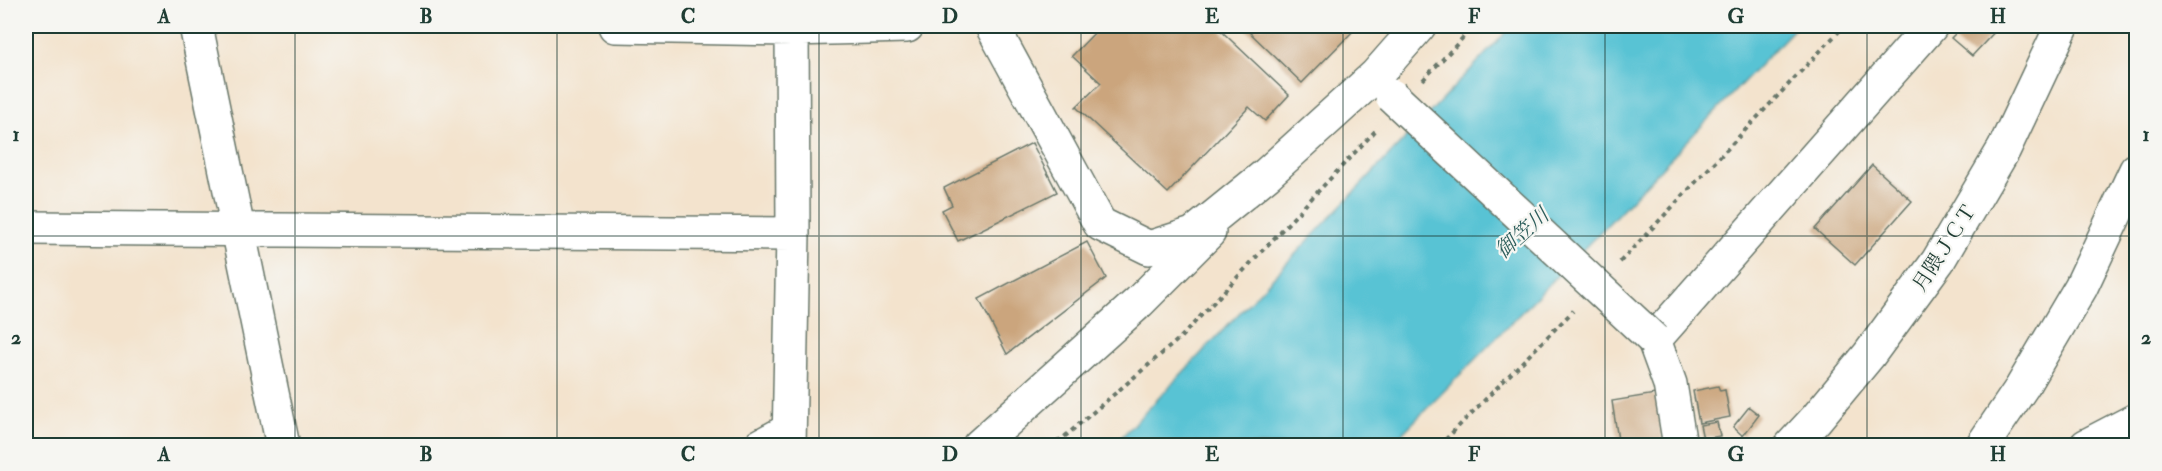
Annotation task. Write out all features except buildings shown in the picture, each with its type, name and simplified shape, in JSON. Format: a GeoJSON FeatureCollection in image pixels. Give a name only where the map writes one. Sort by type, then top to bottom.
{"type":"FeatureCollection","features":[{"type":"Feature","properties":{"kind":"main road"},"geometry":{"type":"LineString","coordinates":[[196,26],[283,446]]}},
{"type":"Feature","properties":{"kind":"main road"},"geometry":{"type":"LineString","coordinates":[[615,26],[907,26]]}},
{"type":"Feature","properties":{"kind":"main road"},"geometry":{"type":"LineString","coordinates":[[992,26],[1100,224],[1149,248],[1193,234],[1267,174],[1392,95],[1419,26]]}},
{"type":"Feature","properties":{"kind":"main road"},"geometry":{"type":"LineString","coordinates":[[1654,340],[1931,26]]}},
{"type":"Feature","properties":{"kind":"main road","name":"月隈ＪＣＴ"},"geometry":{"type":"LineString","coordinates":[[1791,446],[1816,420],[1869,355],[1938,261],[2004,149],[2062,26]]}},
{"type":"Feature","properties":{"kind":"main road"},"geometry":{"type":"LineString","coordinates":[[760,446],[789,438],[793,234],[792,27]]}},
{"type":"Feature","properties":{"kind":"main road"},"geometry":{"type":"LineString","coordinates":[[1392,95],[1654,340],[1670,384],[1680,446]]}},
{"type":"Feature","properties":{"kind":"main road"},"geometry":{"type":"LineString","coordinates":[[1982,446],[2022,387],[2081,288],[2136,170]]}},
{"type":"Feature","properties":{"kind":"main road"},"geometry":{"type":"LineString","coordinates":[[980,446],[1139,302],[1267,174]]}},
{"type":"Feature","properties":{"kind":"main road"},"geometry":{"type":"LineString","coordinates":[[26,228],[793,234]]}},
{"type":"Feature","properties":{"kind":"main road"},"geometry":{"type":"LineString","coordinates":[[2086,446],[2136,420]]}},
{"type":"Feature","properties":{"kind":"path"},"geometry":{"type":"LineString","coordinates":[[1050,446],[1063,438],[1180,338],[1392,95],[1474,26]]}},
{"type":"Feature","properties":{"kind":"path"},"geometry":{"type":"LineString","coordinates":[[1617,264],[1844,26]]}},
{"type":"Feature","properties":{"kind":"path"},"geometry":{"type":"LineString","coordinates":[[1439,446],[1577,307]]}},
{"type":"Feature","properties":{"kind":"water","name":"御笠川"},"geometry":{"type":"Polygon","coordinates":[[[1512,26],[1797,26],[1613,219],[1391,445],[1113,446],[1512,26]]]}}]}
